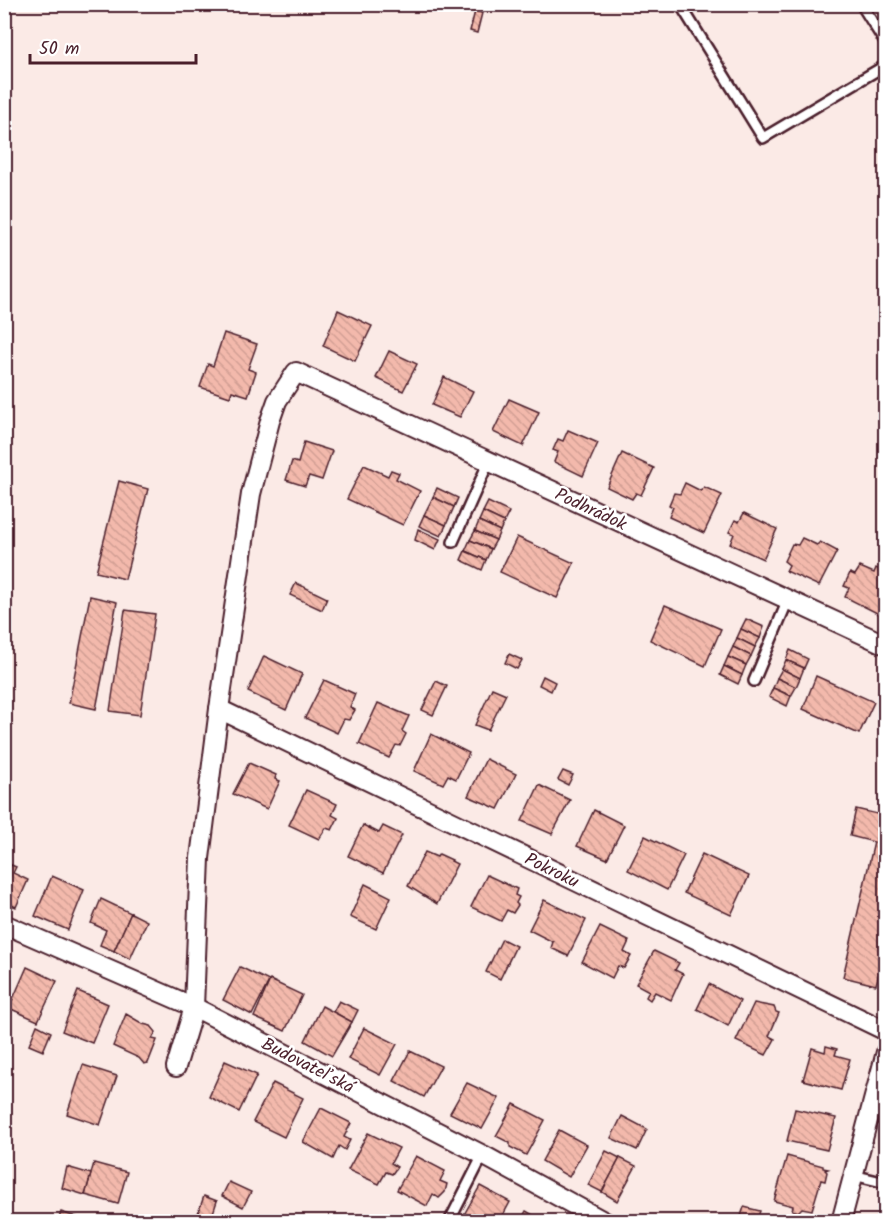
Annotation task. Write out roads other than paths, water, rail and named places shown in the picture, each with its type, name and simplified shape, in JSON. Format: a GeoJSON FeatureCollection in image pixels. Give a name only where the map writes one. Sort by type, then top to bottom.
{"type":"FeatureCollection","features":[{"type":"Feature","properties":{"kind":"street","name":"Podhrádok"},"geometry":{"type":"LineString","coordinates":[[219,709],[251,494],[277,401],[296,372],[885,645]]}},
{"type":"Feature","properties":{"kind":"street"},"geometry":{"type":"LineString","coordinates":[[176,1067],[194,1007],[200,858],[219,709]]}},
{"type":"Feature","properties":{"kind":"street","name":"Pokroku"},"geometry":{"type":"LineString","coordinates":[[219,709],[885,1031]]}},
{"type":"Feature","properties":{"kind":"street","name":"Budovateľská"},"geometry":{"type":"LineString","coordinates":[[4,924],[194,1007],[483,1155],[605,1221]]}},
{"type":"Feature","properties":{"kind":"street"},"geometry":{"type":"LineString","coordinates":[[841,1221],[885,1052]]}},
{"type":"Feature","properties":{"kind":"lane"},"geometry":{"type":"LineString","coordinates":[[680,4],[763,138],[885,65]]}},
{"type":"Feature","properties":{"kind":"lane"},"geometry":{"type":"LineString","coordinates":[[861,4],[885,44]]}},
{"type":"Feature","properties":{"kind":"lane"},"geometry":{"type":"LineString","coordinates":[[453,542],[489,461]]}},
{"type":"Feature","properties":{"kind":"lane"},"geometry":{"type":"LineString","coordinates":[[754,681],[788,600]]}},
{"type":"Feature","properties":{"kind":"lane"},"geometry":{"type":"LineString","coordinates":[[449,1221],[483,1155]]}},
{"type":"Feature","properties":{"kind":"lane"},"geometry":{"type":"LineString","coordinates":[[854,1175],[885,1183]]}}]}
